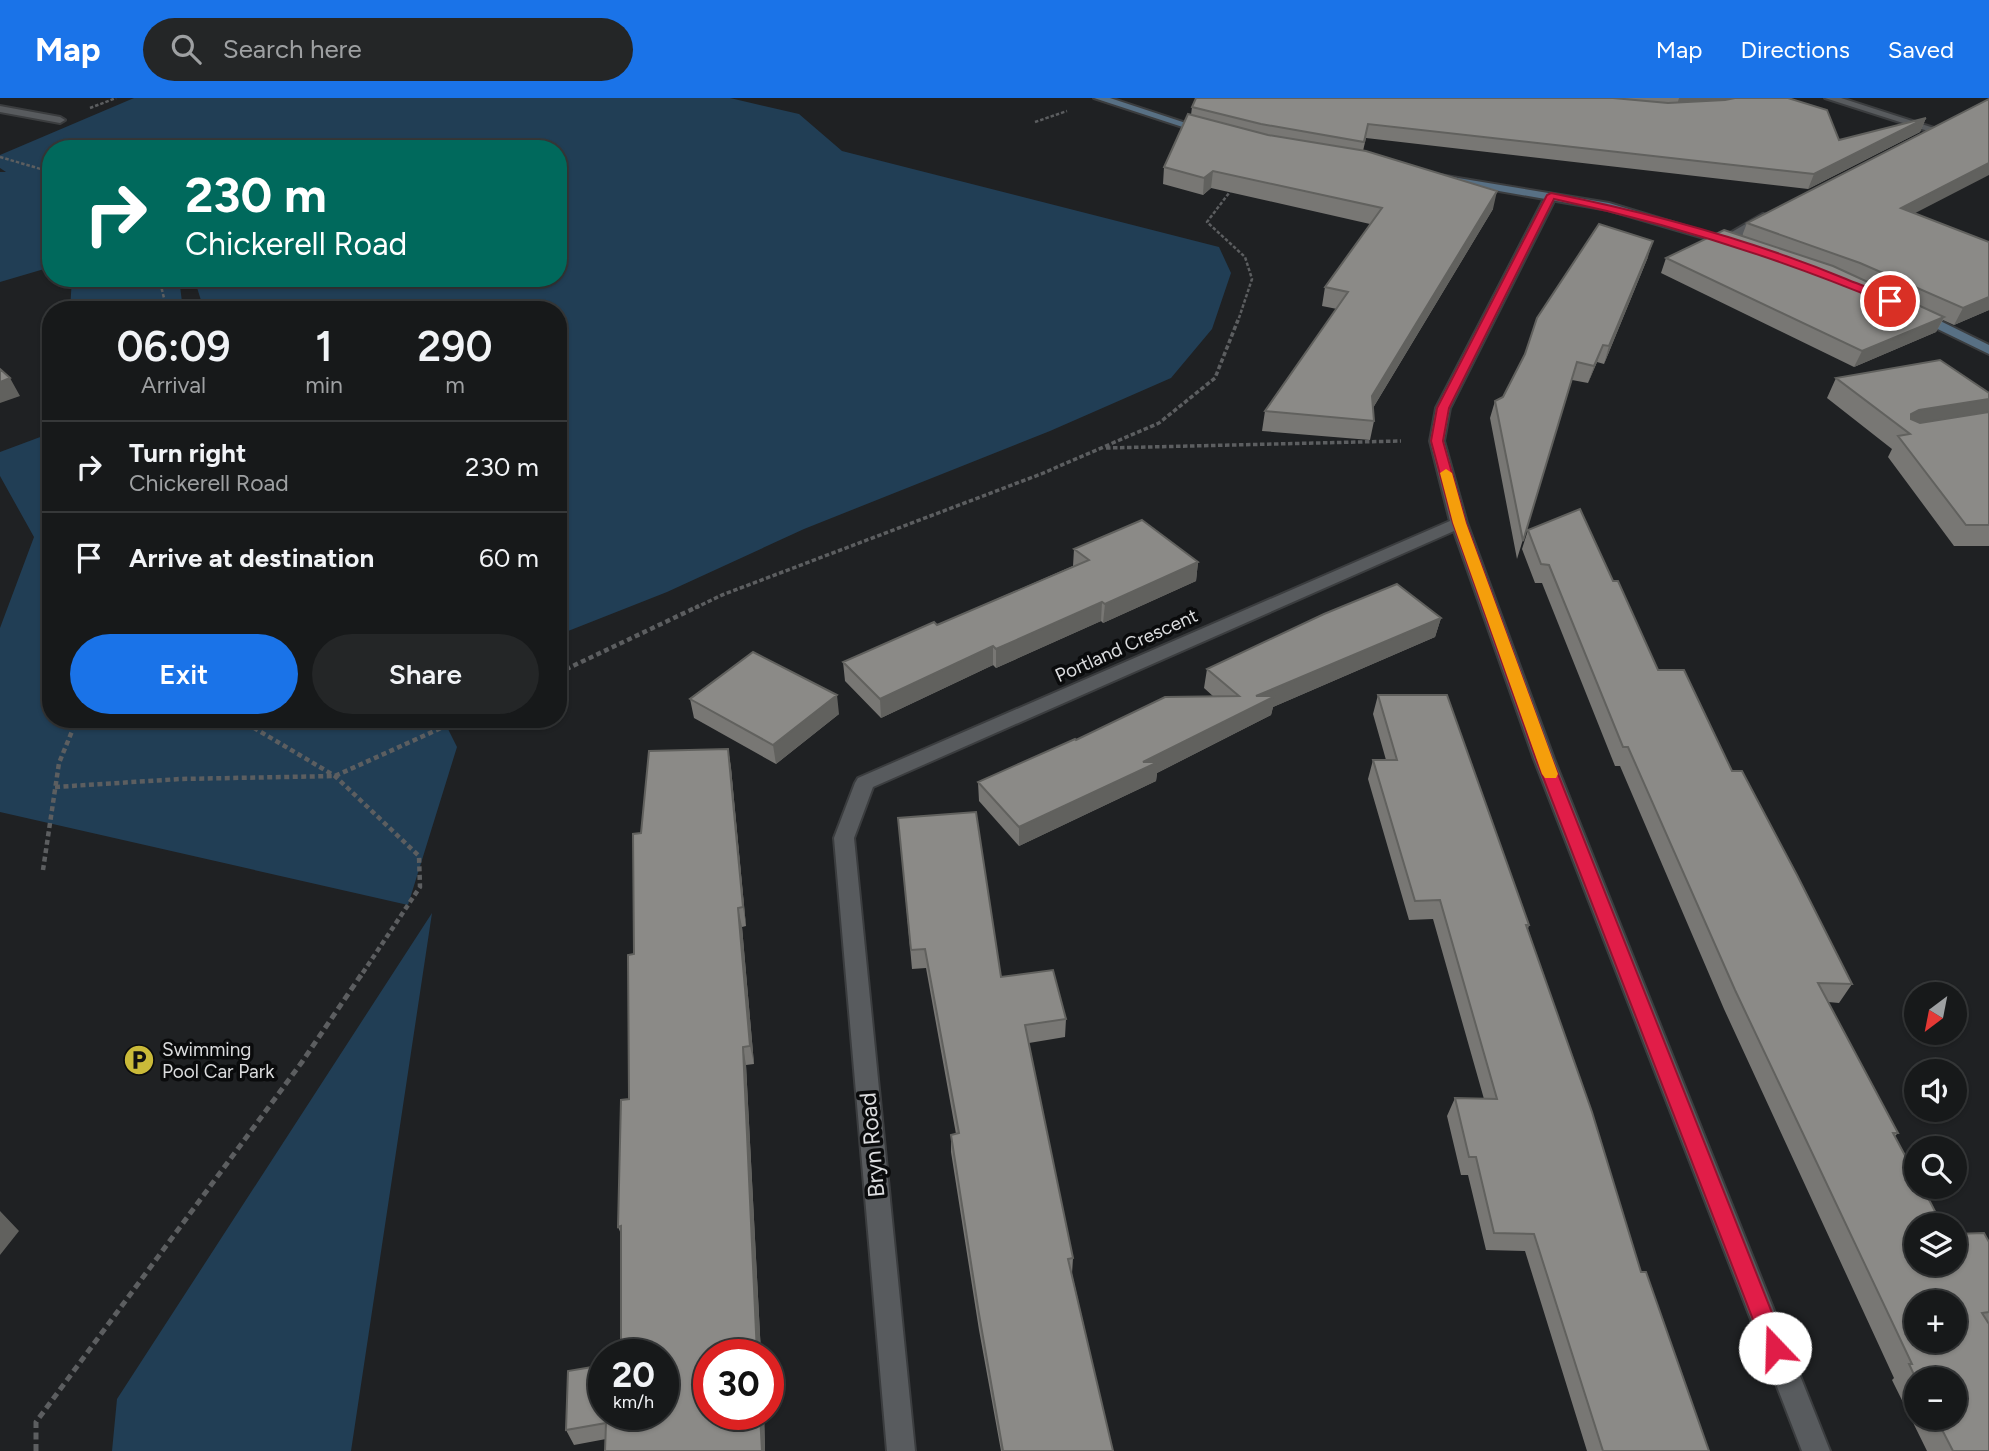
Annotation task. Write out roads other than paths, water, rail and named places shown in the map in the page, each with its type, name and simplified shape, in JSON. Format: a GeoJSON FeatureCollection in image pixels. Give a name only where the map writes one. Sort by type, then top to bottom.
{"type":"FeatureCollection","features":[{"type":"Feature","properties":{"kind":"main road"},"geometry":{"type":"LineString","coordinates":[[1099,98],[1219,135]]}},
{"type":"Feature","properties":{"kind":"main road"},"geometry":{"type":"LineString","coordinates":[[1431,176],[1551,195],[1621,211],[1747,247]]}},
{"type":"Feature","properties":{"kind":"main road"},"geometry":{"type":"LineString","coordinates":[[1902,307],[1989,350]]}},
{"type":"Feature","properties":{"kind":"street"},"geometry":{"type":"LineString","coordinates":[[1830,98],[1941,127],[1924,136]]}},
{"type":"Feature","properties":{"kind":"street"},"geometry":{"type":"LineString","coordinates":[[0,109],[60,120]]}},
{"type":"Feature","properties":{"kind":"street"},"geometry":{"type":"LineString","coordinates":[[1551,195],[1443,408],[1437,441],[1459,523],[1544,759],[1816,1451]]}},
{"type":"Feature","properties":{"kind":"street"},"geometry":{"type":"LineString","coordinates":[[1724,240],[1783,209]]}},
{"type":"Feature","properties":{"kind":"street","name":"Portland Crescent"},"geometry":{"type":"LineString","coordinates":[[844,838],[864,783],[1459,523]]}},
{"type":"Feature","properties":{"kind":"street","name":"Bryn Road"},"geometry":{"type":"LineString","coordinates":[[844,838],[901,1451]]}},
{"type":"Feature","properties":{"kind":"place","name":"Swimming Pool Car Park"},"geometry":{"type":"Point","coordinates":[139,1060]}}]}
